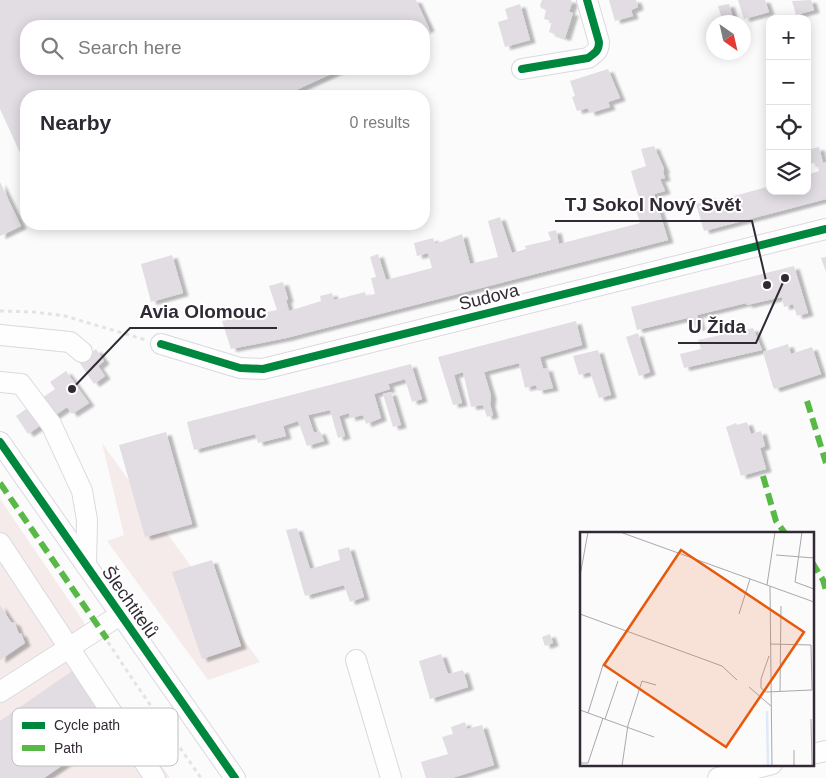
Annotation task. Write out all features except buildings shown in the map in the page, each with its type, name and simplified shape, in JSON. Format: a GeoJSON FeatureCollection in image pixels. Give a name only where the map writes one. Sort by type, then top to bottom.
{"type":"FeatureCollection","features":[{"type":"Feature","properties":{"kind":"street"},"geometry":{"type":"LineString","coordinates":[[522,69],[588,58],[595,54],[599,49],[599,42],[587,0]]}},
{"type":"Feature","properties":{"kind":"street","name":"Sudova"},"geometry":{"type":"LineString","coordinates":[[160,344],[240,368],[263,368],[826,228]]}},
{"type":"Feature","properties":{"kind":"street"},"geometry":{"type":"LineString","coordinates":[[0,335],[70,342],[82,352]]}},
{"type":"Feature","properties":{"kind":"street"},"geometry":{"type":"LineString","coordinates":[[0,382],[21,384],[51,424],[82,491],[87,520],[86,565]]}},
{"type":"Feature","properties":{"kind":"street","name":"Šlechtitelů"},"geometry":{"type":"LineString","coordinates":[[0,442],[235,778]]}},
{"type":"Feature","properties":{"kind":"street"},"geometry":{"type":"LineString","coordinates":[[0,543],[109,708]]}},
{"type":"Feature","properties":{"kind":"street"},"geometry":{"type":"LineString","coordinates":[[0,692],[120,615]]}},
{"type":"Feature","properties":{"kind":"street"},"geometry":{"type":"LineString","coordinates":[[356,660],[391,778]]}},
{"type":"Feature","properties":{"kind":"street"},"geometry":{"type":"LineString","coordinates":[[148,766],[156,778]]}},
{"type":"Feature","properties":{"kind":"street"},"geometry":{"type":"LineString","coordinates":[[718,778],[764,766]]}},
{"type":"Feature","properties":{"kind":"path"},"geometry":{"type":"LineString","coordinates":[[0,312],[33,312],[65,316],[160,344]]}},
{"type":"Feature","properties":{"kind":"path"},"geometry":{"type":"LineString","coordinates":[[107,639],[152,708]]}},
{"type":"Feature","properties":{"kind":"path"},"geometry":{"type":"LineString","coordinates":[[178,745],[201,778]]}},
{"type":"Feature","properties":{"kind":"shaded area"},"geometry":{"type":"Polygon","coordinates":[[[102,443],[260,662],[208,680],[107,541],[124,535],[102,443]]]}},
{"type":"Feature","properties":{"kind":"shaded area"},"geometry":{"type":"Polygon","coordinates":[[[0,499],[85,624],[84,656],[121,708],[12,708],[12,766],[162,766],[170,778],[0,778],[0,499]]]}},
{"type":"Feature","properties":{"kind":"marked path"},"geometry":{"type":"LineString","coordinates":[[807,401],[826,463]]}},
{"type":"Feature","properties":{"kind":"marked path"},"geometry":{"type":"LineString","coordinates":[[763,476],[776,521],[784,532]]}},
{"type":"Feature","properties":{"kind":"marked path"},"geometry":{"type":"LineString","coordinates":[[0,483],[107,639]]}},
{"type":"Feature","properties":{"kind":"marked path"},"geometry":{"type":"LineString","coordinates":[[814,565],[823,580],[826,590]]}},
{"type":"Feature","properties":{"kind":"cycle path"},"geometry":{"type":"LineString","coordinates":[[522,69],[588,58],[596,52],[599,42],[587,0]]}},
{"type":"Feature","properties":{"kind":"cycle path"},"geometry":{"type":"LineString","coordinates":[[161,344],[240,368],[263,369],[826,229]]}},
{"type":"Feature","properties":{"kind":"cycle path"},"geometry":{"type":"LineString","coordinates":[[0,442],[235,778]]}},
{"type":"Feature","properties":{"kind":"place","name":"U Žida"},"geometry":{"type":"Point","coordinates":[785,278]}},
{"type":"Feature","properties":{"kind":"place","name":"TJ Sokol Nový Svět"},"geometry":{"type":"Point","coordinates":[767,285]}},
{"type":"Feature","properties":{"kind":"place","name":"Avia Olomouc"},"geometry":{"type":"Point","coordinates":[72,389]}}]}
